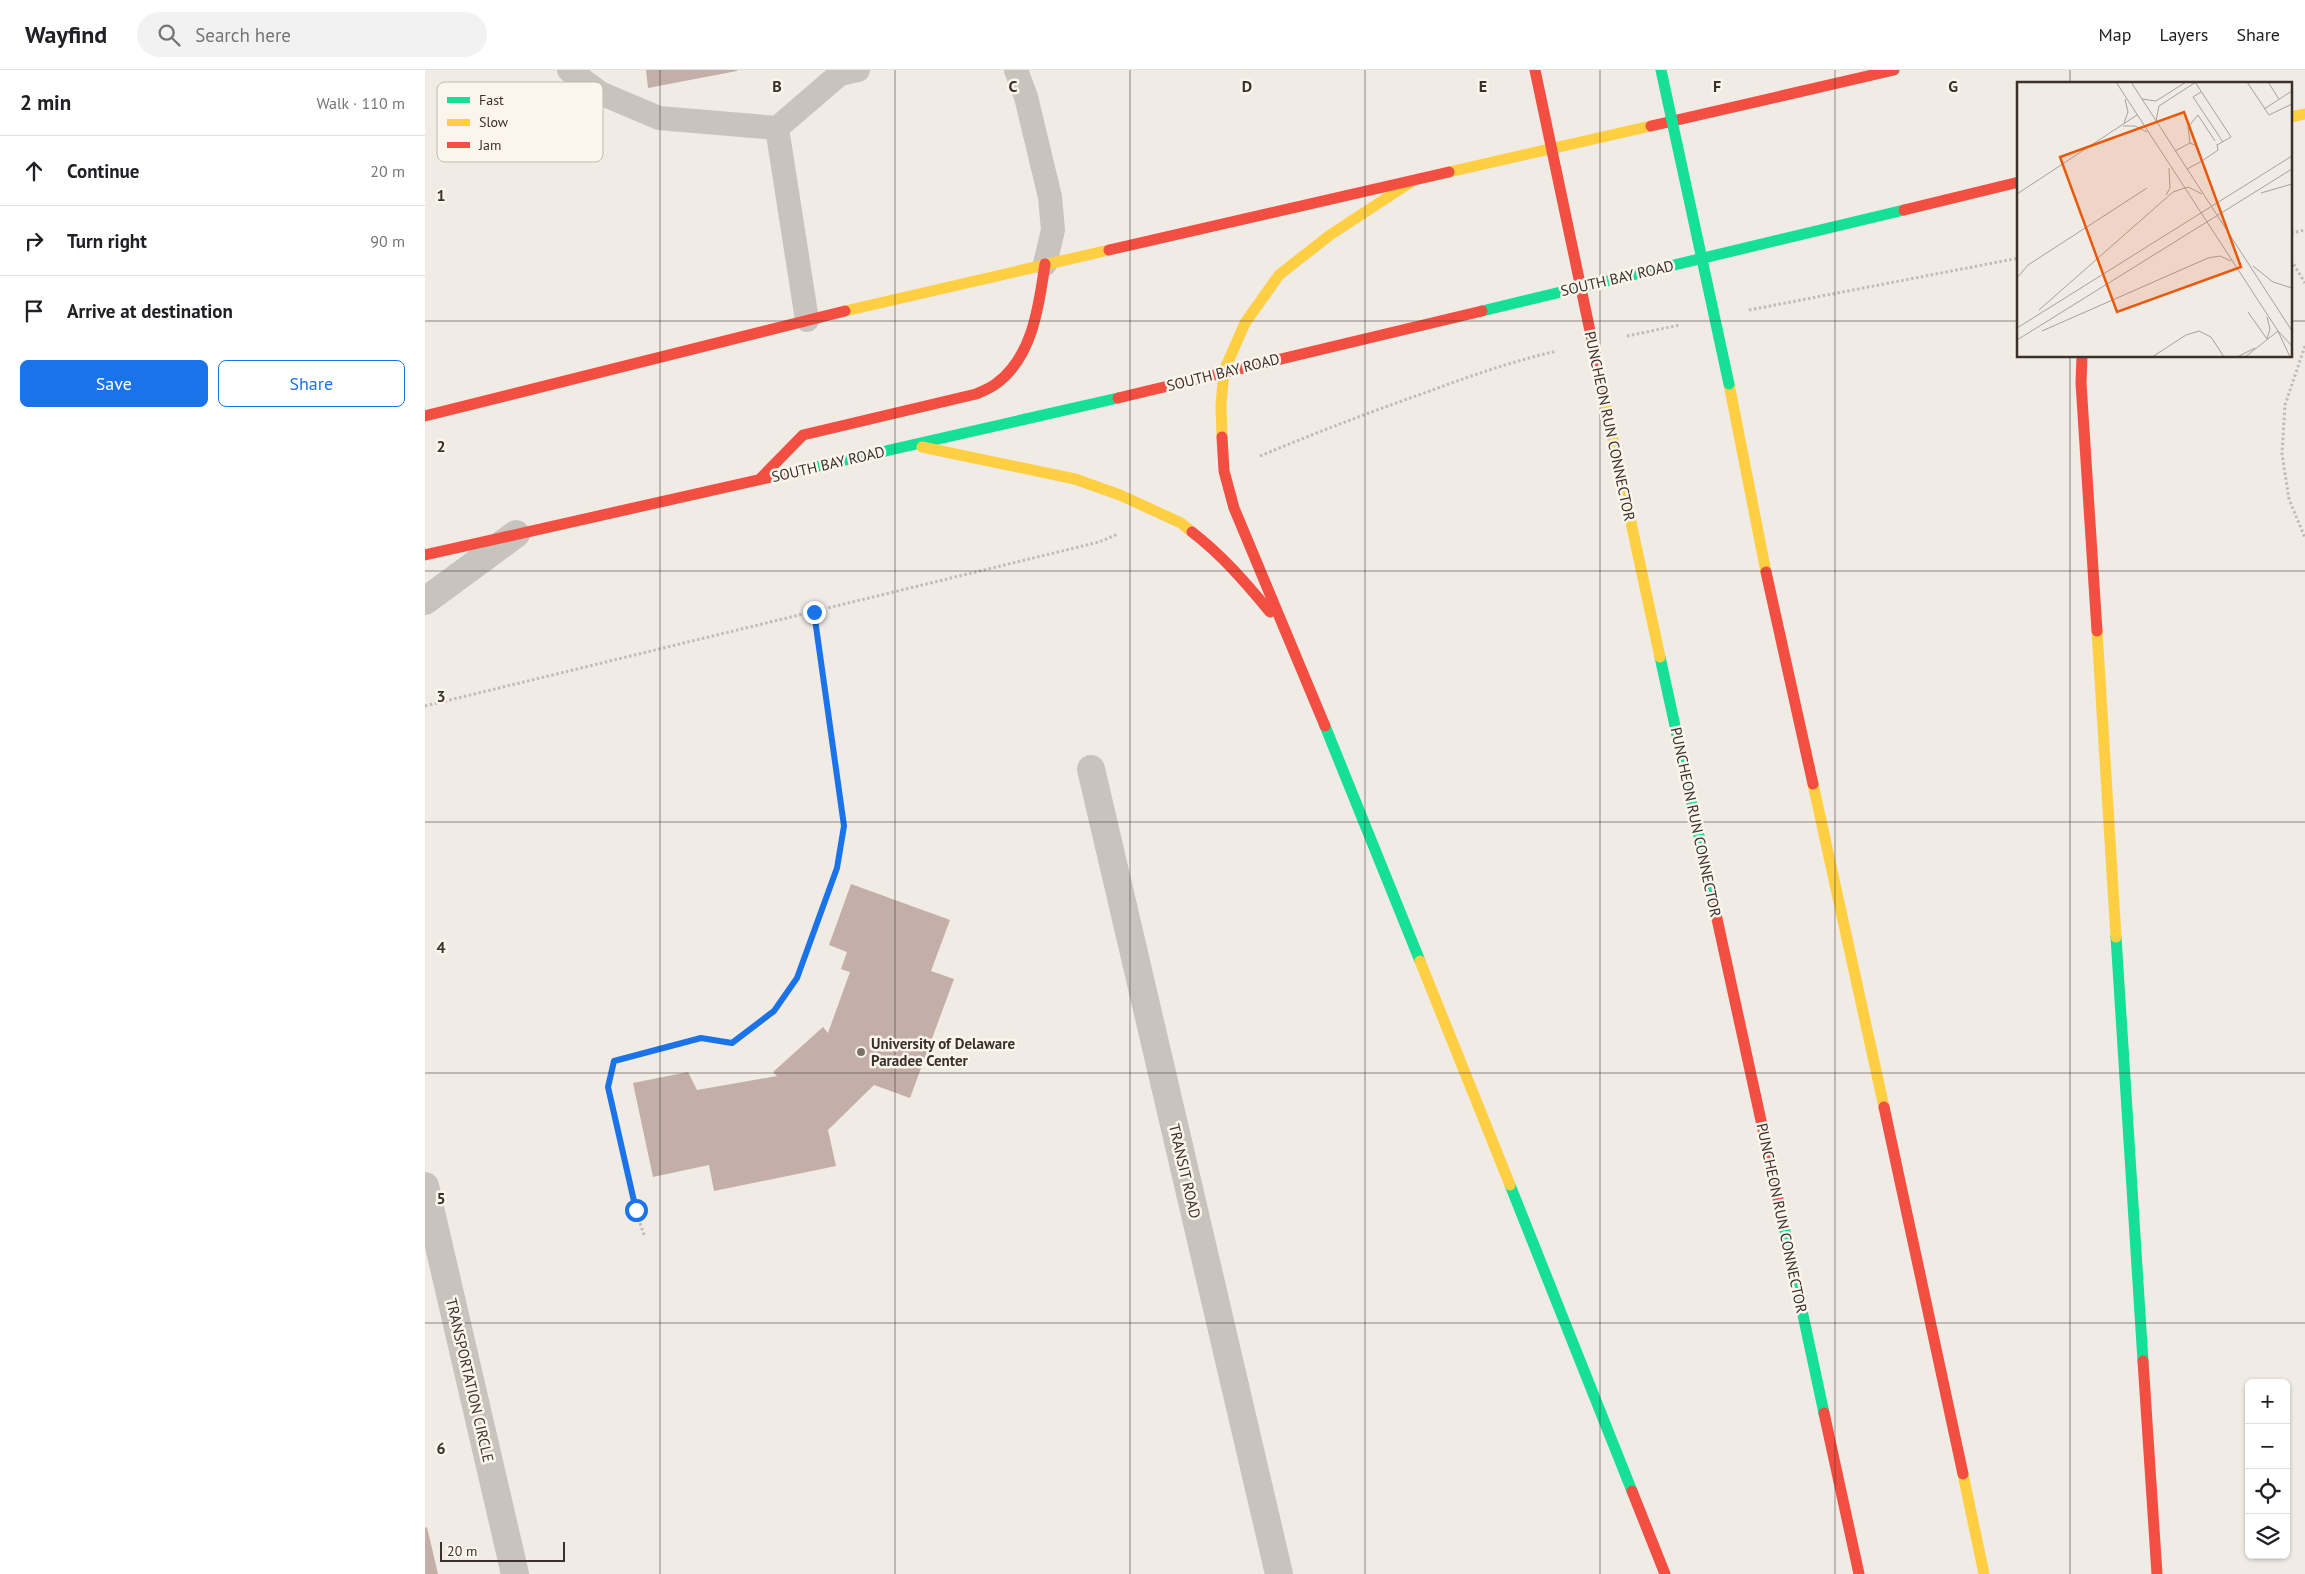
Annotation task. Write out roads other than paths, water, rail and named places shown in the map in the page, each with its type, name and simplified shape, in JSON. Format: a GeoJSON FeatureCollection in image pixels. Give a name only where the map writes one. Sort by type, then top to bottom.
{"type":"FeatureCollection","features":[{"type":"Feature","properties":{"kind":"highway","name":"PUNCHEON RUN CONNECTOR"},"geometry":{"type":"LineString","coordinates":[[1535,70],[1859,1574]]}},
{"type":"Feature","properties":{"kind":"highway"},"geometry":{"type":"LineString","coordinates":[[1661,70],[1729,384],[1763,558],[1932,1325],[1984,1574]]}},
{"type":"Feature","properties":{"kind":"highway"},"geometry":{"type":"LineString","coordinates":[[428,415],[807,320],[1894,70]]}},
{"type":"Feature","properties":{"kind":"highway"},"geometry":{"type":"LineString","coordinates":[[1411,182],[1330,235],[1279,275],[1245,323],[1224,371],[1221,422],[1224,471],[1234,508],[1352,789],[1665,1574]]}},
{"type":"Feature","properties":{"kind":"highway","name":"SOUTH BAY ROAD"},"geometry":{"type":"LineString","coordinates":[[425,555],[1080,407],[2017,182]]}},
{"type":"Feature","properties":{"kind":"highway"},"geometry":{"type":"LineString","coordinates":[[760,479],[803,435],[975,394],[997,383],[1017,360],[1030,336],[1039,304],[1045,264]]}},
{"type":"Feature","properties":{"kind":"highway"},"geometry":{"type":"LineString","coordinates":[[2082,358],[2081,383],[2157,1574]]}},
{"type":"Feature","properties":{"kind":"highway"},"geometry":{"type":"LineString","coordinates":[[911,445],[1075,479],[1120,495],[1181,523],[1210,546],[1239,575],[1287,633]]}},
{"type":"Feature","properties":{"kind":"street"},"geometry":{"type":"LineString","coordinates":[[425,601],[516,534]]}},
{"type":"Feature","properties":{"kind":"street","name":"TRANSIT ROAD"},"geometry":{"type":"LineString","coordinates":[[1091,769],[1279,1574]]}},
{"type":"Feature","properties":{"kind":"street","name":"TRANSPORTATION CIRCLE"},"geometry":{"type":"LineString","coordinates":[[425,1186],[515,1574]]}},
{"type":"Feature","properties":{"kind":"lane"},"geometry":{"type":"LineString","coordinates":[[569,70],[585,82]]}},
{"type":"Feature","properties":{"kind":"lane"},"geometry":{"type":"LineString","coordinates":[[603,94],[659,118],[777,128],[840,74],[858,70]]}},
{"type":"Feature","properties":{"kind":"lane"},"geometry":{"type":"LineString","coordinates":[[1016,70],[1026,97],[1050,197],[1053,230],[1045,264]]}},
{"type":"Feature","properties":{"kind":"lane"},"geometry":{"type":"LineString","coordinates":[[777,128],[807,320]]}},
{"type":"Feature","properties":{"kind":"place","name":"University of Delaware Paradee Center"},"geometry":{"type":"Point","coordinates":[861,1052]}}]}
